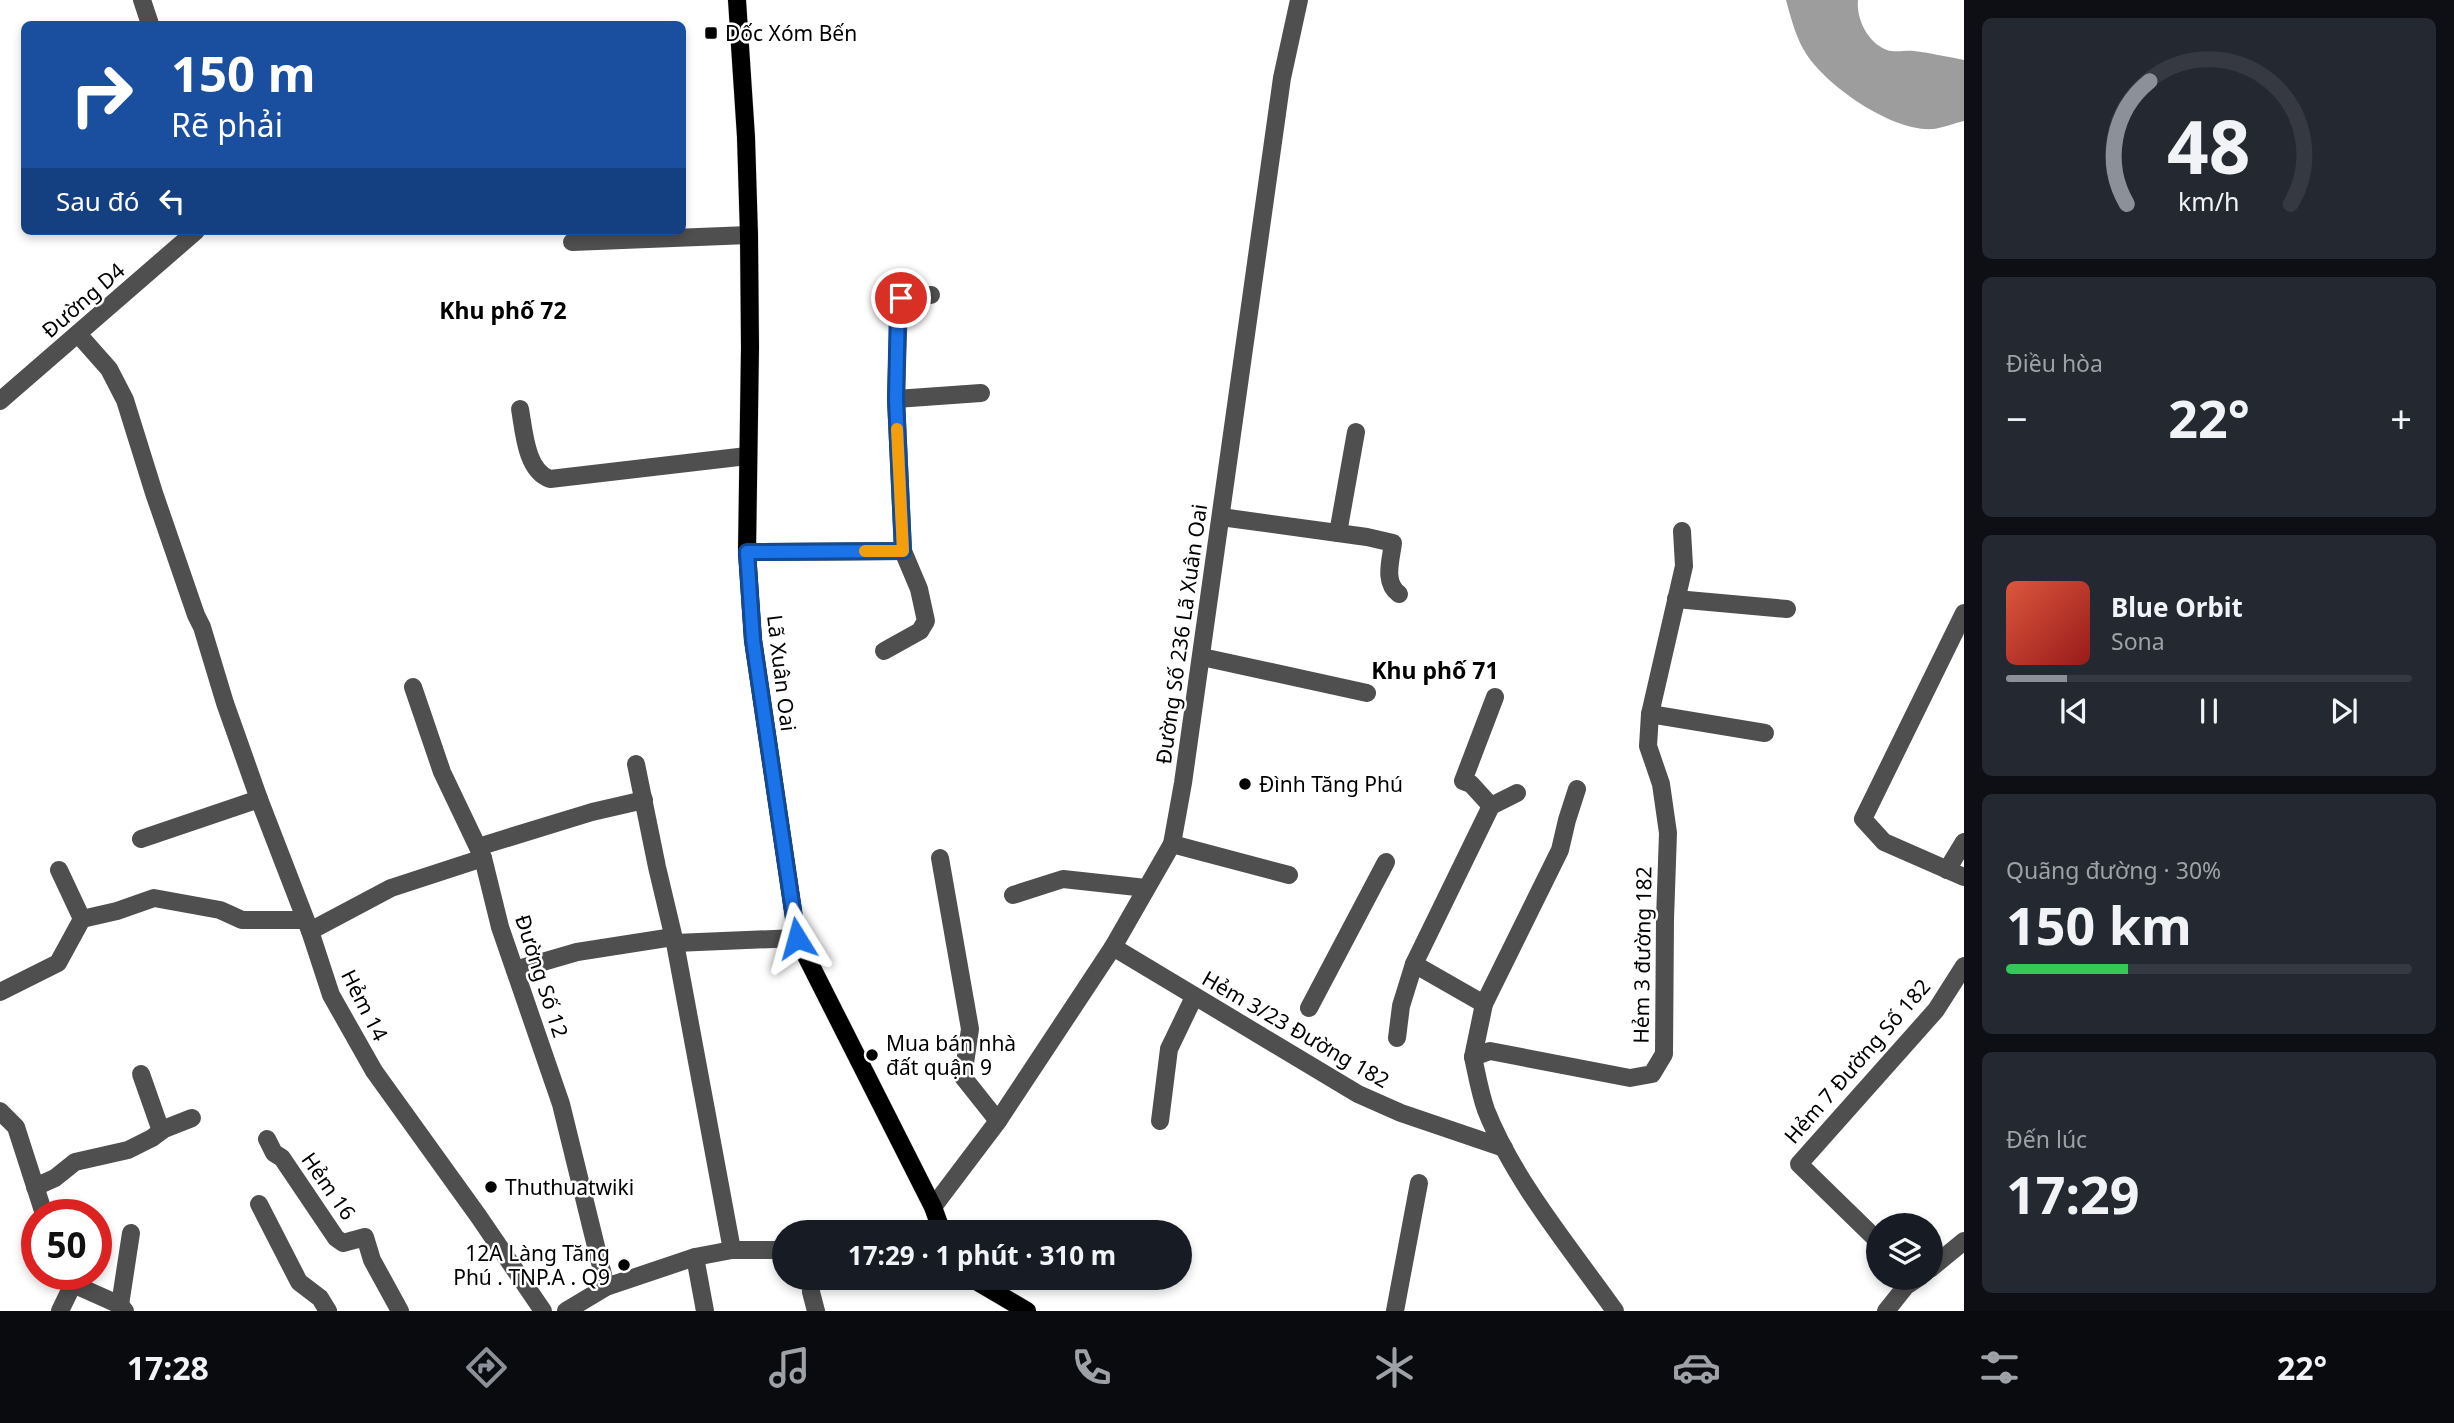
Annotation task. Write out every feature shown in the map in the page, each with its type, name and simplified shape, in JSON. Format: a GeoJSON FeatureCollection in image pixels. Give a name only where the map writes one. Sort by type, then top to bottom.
{"type":"FeatureCollection","features":[{"type":"Feature","properties":{"kind":"main road","name":"Lã Xuân Oai"},"geometry":{"type":"LineString","coordinates":[[737,0],[749,234],[747,552],[753,640],[797,938],[938,1220]]}},
{"type":"Feature","properties":{"kind":"main road"},"geometry":{"type":"LineString","coordinates":[[991,1290],[1027,1311]]}},
{"type":"Feature","properties":{"kind":"street"},"geometry":{"type":"LineString","coordinates":[[142,0],[149,21]]}},
{"type":"Feature","properties":{"kind":"street","name":"Đường Số 236 Lã Xuân Oai"},"geometry":{"type":"LineString","coordinates":[[933,1208],[998,1121],[1113,947],[1172,844],[1202,657],[1282,78],[1299,0]]}},
{"type":"Feature","properties":{"kind":"street"},"geometry":{"type":"LineString","coordinates":[[572,242],[749,234]]}},
{"type":"Feature","properties":{"kind":"street","name":"Đường D4"},"geometry":{"type":"LineString","coordinates":[[0,401],[191,235]]}},
{"type":"Feature","properties":{"kind":"street"},"geometry":{"type":"LineString","coordinates":[[884,651],[920,631],[926,621],[919,589],[903,551],[896,399],[899,300],[904,297],[931,295]]}},
{"type":"Feature","properties":{"kind":"street","name":"Hẻm 14"},"geometry":{"type":"LineString","coordinates":[[78,334],[109,369],[125,400],[225,703],[308,925],[331,995],[374,1071],[543,1311]]}},
{"type":"Feature","properties":{"kind":"street"},"geometry":{"type":"LineString","coordinates":[[896,399],[981,393]]}},
{"type":"Feature","properties":{"kind":"street"},"geometry":{"type":"LineString","coordinates":[[520,409],[531,459],[540,474],[550,479],[747,456]]}},
{"type":"Feature","properties":{"kind":"street"},"geometry":{"type":"LineString","coordinates":[[1338,533],[1356,432]]}},
{"type":"Feature","properties":{"kind":"street"},"geometry":{"type":"LineString","coordinates":[[1221,517],[1393,543],[1389,583],[1399,594]]}},
{"type":"Feature","properties":{"kind":"street","name":"Hẻm 3 đường 182"},"geometry":{"type":"LineString","coordinates":[[1473,1057],[1490,1051],[1630,1079],[1652,1074],[1664,1054],[1668,833],[1661,784],[1648,746],[1650,714],[1684,566],[1682,531]]}},
{"type":"Feature","properties":{"kind":"street"},"geometry":{"type":"LineString","coordinates":[[747,552],[903,551]]}},
{"type":"Feature","properties":{"kind":"street"},"geometry":{"type":"LineString","coordinates":[[1676,599],[1787,609]]}},
{"type":"Feature","properties":{"kind":"street"},"geometry":{"type":"LineString","coordinates":[[1964,614],[1863,819],[1884,842],[1964,877]]}},
{"type":"Feature","properties":{"kind":"street"},"geometry":{"type":"LineString","coordinates":[[1202,657],[1367,693]]}},
{"type":"Feature","properties":{"kind":"street","name":"Đường Số 12"},"geometry":{"type":"LineString","coordinates":[[413,687],[442,772],[480,852],[500,927],[561,1104],[607,1287]]}},
{"type":"Feature","properties":{"kind":"street"},"geometry":{"type":"LineString","coordinates":[[1491,806],[1471,784],[1463,781],[1495,697]]}},
{"type":"Feature","properties":{"kind":"street"},"geometry":{"type":"LineString","coordinates":[[1650,714],[1765,733]]}},
{"type":"Feature","properties":{"kind":"street"},"geometry":{"type":"LineString","coordinates":[[636,764],[674,940],[732,1250]]}},
{"type":"Feature","properties":{"kind":"street"},"geometry":{"type":"LineString","coordinates":[[1577,789],[1560,850],[1485,1004],[1473,1057],[1485,1108],[1504,1148],[1547,1217],[1615,1311]]}},
{"type":"Feature","properties":{"kind":"street"},"geometry":{"type":"LineString","coordinates":[[1397,1038],[1401,1006],[1414,964],[1491,806],[1517,793]]}},
{"type":"Feature","properties":{"kind":"street"},"geometry":{"type":"LineString","coordinates":[[141,839],[259,799]]}},
{"type":"Feature","properties":{"kind":"street"},"geometry":{"type":"LineString","coordinates":[[0,992],[58,963],[82,919],[117,911],[154,898],[220,910],[242,920],[308,925],[480,852],[592,812],[644,800]]}},
{"type":"Feature","properties":{"kind":"street"},"geometry":{"type":"LineString","coordinates":[[1947,870],[1964,842]]}},
{"type":"Feature","properties":{"kind":"street"},"geometry":{"type":"LineString","coordinates":[[1172,844],[1289,875]]}},
{"type":"Feature","properties":{"kind":"street"},"geometry":{"type":"LineString","coordinates":[[940,858],[970,1030],[963,1077],[998,1121]]}},
{"type":"Feature","properties":{"kind":"street"},"geometry":{"type":"LineString","coordinates":[[1309,1008],[1387,862]]}},
{"type":"Feature","properties":{"kind":"street"},"geometry":{"type":"LineString","coordinates":[[59,870],[82,919]]}},
{"type":"Feature","properties":{"kind":"street"},"geometry":{"type":"LineString","coordinates":[[1013,895],[1063,879],[1146,888]]}},
{"type":"Feature","properties":{"kind":"street"},"geometry":{"type":"LineString","coordinates":[[515,970],[577,952],[674,940],[797,938]]}},
{"type":"Feature","properties":{"kind":"street","name":"Hẻm 3/23 Đường 182"},"geometry":{"type":"LineString","coordinates":[[1113,947],[1358,1094],[1401,1113],[1504,1148]]}},
{"type":"Feature","properties":{"kind":"street"},"geometry":{"type":"LineString","coordinates":[[1414,964],[1485,1004]]}},
{"type":"Feature","properties":{"kind":"street","name":"Hẻm 7 Đường Số 182"},"geometry":{"type":"LineString","coordinates":[[1866,1229],[1799,1164],[1936,1010],[1964,966]]}},
{"type":"Feature","properties":{"kind":"street"},"geometry":{"type":"LineString","coordinates":[[1160,1121],[1169,1049],[1194,997]]}},
{"type":"Feature","properties":{"kind":"street"},"geometry":{"type":"LineString","coordinates":[[141,1074],[161,1131]]}},
{"type":"Feature","properties":{"kind":"street"},"geometry":{"type":"LineString","coordinates":[[0,1111],[16,1127],[39,1199]]}},
{"type":"Feature","properties":{"kind":"street"},"geometry":{"type":"LineString","coordinates":[[35,1187],[55,1178],[75,1162],[128,1150],[161,1131],[192,1118]]}},
{"type":"Feature","properties":{"kind":"street","name":"Hẻm 16"},"geometry":{"type":"LineString","coordinates":[[267,1139],[274,1153],[282,1158],[336,1238],[343,1243],[365,1237],[372,1259],[400,1311]]}},
{"type":"Feature","properties":{"kind":"street"},"geometry":{"type":"LineString","coordinates":[[1395,1311],[1419,1183]]}},
{"type":"Feature","properties":{"kind":"street"},"geometry":{"type":"LineString","coordinates":[[258,1204],[299,1282],[320,1298],[328,1311]]}},
{"type":"Feature","properties":{"kind":"street"},"geometry":{"type":"LineString","coordinates":[[90,1290],[122,1308],[131,1233]]}},
{"type":"Feature","properties":{"kind":"street"},"geometry":{"type":"LineString","coordinates":[[1943,1258],[1964,1241]]}},
{"type":"Feature","properties":{"kind":"street"},"geometry":{"type":"LineString","coordinates":[[566,1311],[607,1287],[695,1257],[732,1250],[772,1250]]}},
{"type":"Feature","properties":{"kind":"street"},"geometry":{"type":"LineString","coordinates":[[695,1257],[705,1311]]}},
{"type":"Feature","properties":{"kind":"street"},"geometry":{"type":"LineString","coordinates":[[60,1311],[67,1290]]}},
{"type":"Feature","properties":{"kind":"street"},"geometry":{"type":"LineString","coordinates":[[811,1290],[816,1311]]}},
{"type":"Feature","properties":{"kind":"street"},"geometry":{"type":"LineString","coordinates":[[1886,1311],[1902,1290]]}},
{"type":"Feature","properties":{"kind":"shaded area"},"geometry":{"type":"Polygon","coordinates":[[[1786,0],[1858,0],[1861,22],[1869,36],[1880,47],[1890,51],[1914,51],[1964,60],[1964,121],[1933,129],[1917,128],[1899,123],[1863,105],[1830,80],[1807,55],[1797,35],[1786,0]]]}},
{"type":"Feature","properties":{"kind":"slow traffic"},"geometry":{"type":"LineString","coordinates":[[865,551],[903,551],[897,429]]}},
{"type":"Feature","properties":{"kind":"place","name":"Dốc Xóm Bến"},"geometry":{"type":"Point","coordinates":[711,33]}},
{"type":"Feature","properties":{"kind":"place","name":"Đình Tăng Phú"},"geometry":{"type":"Point","coordinates":[1245,784]}},
{"type":"Feature","properties":{"kind":"place","name":"Mua bán nhà đất quận 9"},"geometry":{"type":"Point","coordinates":[872,1055]}},
{"type":"Feature","properties":{"kind":"place","name":"Thuthuatwiki"},"geometry":{"type":"Point","coordinates":[491,1187]}},
{"type":"Feature","properties":{"kind":"place","name":"12A Làng Tăng Phú . TNP.A . Q9"},"geometry":{"type":"Point","coordinates":[624,1265]}},
{"type":"Feature","properties":{"kind":"district","name":"Khu phố 72"},"geometry":{"type":"Point","coordinates":[503,310]}},
{"type":"Feature","properties":{"kind":"district","name":"Khu phố 71"},"geometry":{"type":"Point","coordinates":[1435,670]}},
{"type":"Feature","properties":{"kind":"route"},"geometry":{"type":"LineString","coordinates":[[797,938],[753,640],[747,552],[903,551],[896,399],[898,306],[901,298]]}}]}
